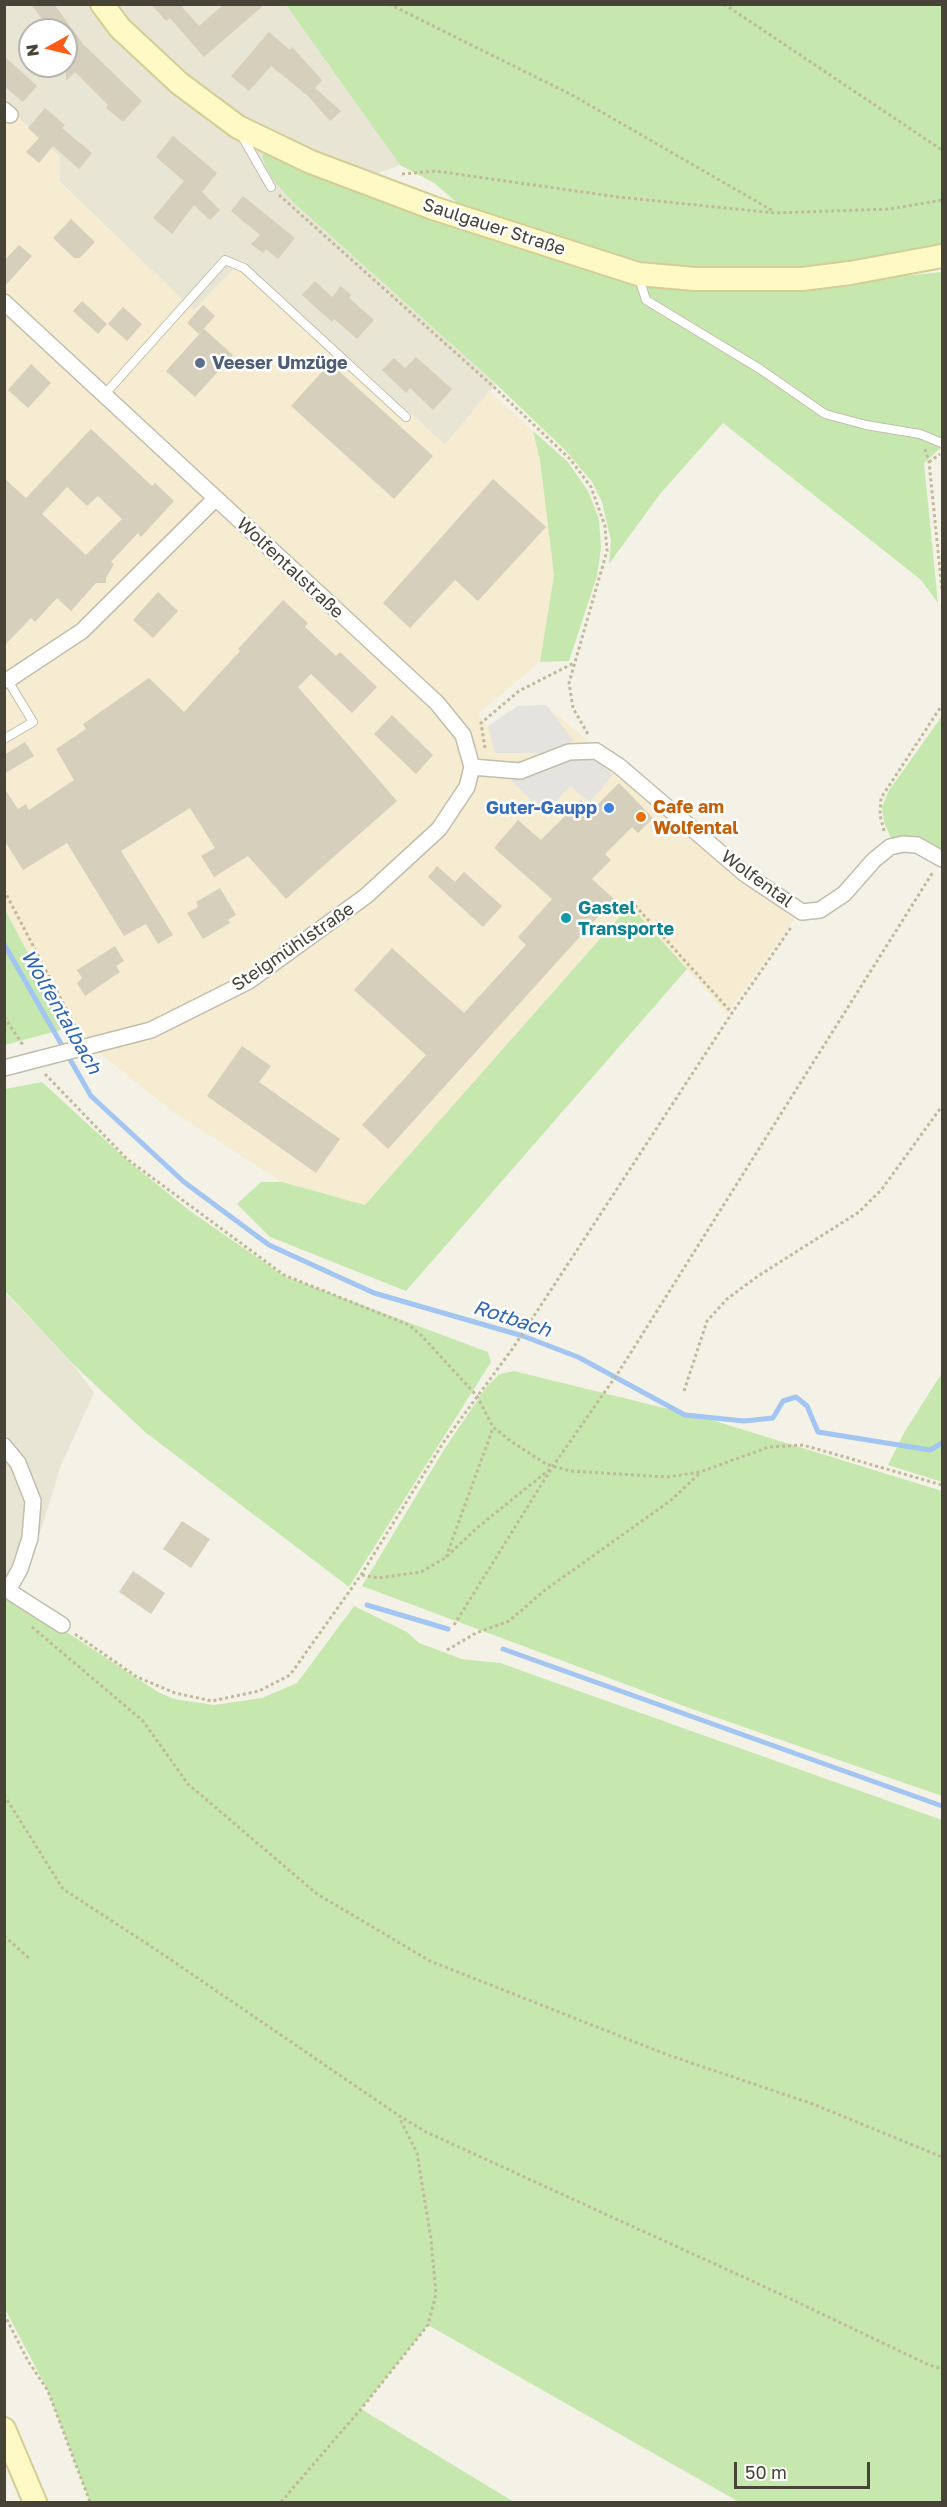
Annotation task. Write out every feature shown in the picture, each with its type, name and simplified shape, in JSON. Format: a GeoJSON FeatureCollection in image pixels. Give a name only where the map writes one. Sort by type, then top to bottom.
{"type":"FeatureCollection","features":[{"type":"Feature","properties":{"kind":"main road","name":"Saulgauer Straße"},"geometry":{"type":"LineString","coordinates":[[102,4],[120,28],[179,83],[238,127],[311,162],[433,208],[638,274],[694,279],[802,279],[850,273],[942,256]]}},
{"type":"Feature","properties":{"kind":"main road"},"geometry":{"type":"LineString","coordinates":[[4,2429],[35,2502]]}},
{"type":"Feature","properties":{"kind":"street","name":"Wolfentalstraße"},"geometry":{"type":"LineString","coordinates":[[4,302],[437,703],[463,735],[472,766]]}},
{"type":"Feature","properties":{"kind":"street"},"geometry":{"type":"LineString","coordinates":[[6,678],[82,631],[215,499]]}},
{"type":"Feature","properties":{"kind":"street"},"geometry":{"type":"LineString","coordinates":[[472,766],[520,771],[569,752],[596,751]]}},
{"type":"Feature","properties":{"kind":"street","name":"Wolfental"},"geometry":{"type":"LineString","coordinates":[[596,751],[619,766],[745,874],[802,912],[820,910],[844,894],[874,860],[890,847]]}},
{"type":"Feature","properties":{"kind":"street","name":"Steigmühlstraße"},"geometry":{"type":"LineString","coordinates":[[4,1068],[152,1030],[249,981],[366,896],[439,829],[467,787],[472,766]]}},
{"type":"Feature","properties":{"kind":"street"},"geometry":{"type":"LineString","coordinates":[[890,847],[903,844],[916,845],[942,859]]}},
{"type":"Feature","properties":{"kind":"street"},"geometry":{"type":"LineString","coordinates":[[4,1446],[18,1463],[33,1501],[30,1538],[20,1569],[6,1589],[62,1625]]}},
{"type":"Feature","properties":{"kind":"lane"},"geometry":{"type":"LineString","coordinates":[[238,127],[271,187]]}},
{"type":"Feature","properties":{"kind":"lane"},"geometry":{"type":"LineString","coordinates":[[104,395],[225,260],[244,268],[406,417]]}},
{"type":"Feature","properties":{"kind":"lane"},"geometry":{"type":"LineString","coordinates":[[638,274],[646,300],[760,369],[825,414],[866,425],[920,434],[942,443]]}},
{"type":"Feature","properties":{"kind":"lane"},"geometry":{"type":"LineString","coordinates":[[4,739],[33,722],[6,678]]}},
{"type":"Feature","properties":{"kind":"path"},"geometry":{"type":"LineString","coordinates":[[389,4],[572,95],[776,213]]}},
{"type":"Feature","properties":{"kind":"path"},"geometry":{"type":"LineString","coordinates":[[724,4],[942,150]]}},
{"type":"Feature","properties":{"kind":"path"},"geometry":{"type":"LineString","coordinates":[[374,185],[394,175],[435,171],[618,197],[776,213],[890,209],[942,200]]}},
{"type":"Feature","properties":{"kind":"path"},"geometry":{"type":"LineString","coordinates":[[271,187],[504,397],[570,459],[591,487],[605,526],[608,551],[569,683],[573,708],[596,751]]}},
{"type":"Feature","properties":{"kind":"path"},"geometry":{"type":"LineString","coordinates":[[920,434],[929,462],[942,590]]}},
{"type":"Feature","properties":{"kind":"path"},"geometry":{"type":"LineString","coordinates":[[929,462],[942,453]]}},
{"type":"Feature","properties":{"kind":"path"},"geometry":{"type":"LineString","coordinates":[[488,768],[481,723],[519,692],[575,662]]}},
{"type":"Feature","properties":{"kind":"path"},"geometry":{"type":"LineString","coordinates":[[890,847],[880,815],[881,798],[942,705]]}},
{"type":"Feature","properties":{"kind":"path"},"geometry":{"type":"LineString","coordinates":[[454,1624],[553,1466],[618,1373],[942,859]]}},
{"type":"Feature","properties":{"kind":"path"},"geometry":{"type":"LineString","coordinates":[[4,890],[77,1031],[83,1048]]}},
{"type":"Feature","properties":{"kind":"path"},"geometry":{"type":"LineString","coordinates":[[631,901],[732,1013]]}},
{"type":"Feature","properties":{"kind":"path"},"geometry":{"type":"LineString","coordinates":[[62,1625],[137,1677],[175,1693],[212,1701],[259,1691],[290,1675],[362,1575],[443,1443],[513,1348],[732,1013],[802,912]]}},
{"type":"Feature","properties":{"kind":"path"},"geometry":{"type":"LineString","coordinates":[[4,1017],[34,1062],[127,1160],[284,1275],[408,1325],[422,1336],[477,1396],[494,1427],[529,1454],[553,1466],[570,1471],[667,1477],[700,1472],[769,1447],[803,1445],[942,1485]]}},
{"type":"Feature","properties":{"kind":"path"},"geometry":{"type":"LineString","coordinates":[[684,1391],[707,1321],[727,1299],[758,1276],[859,1212],[882,1189],[942,1106]]}},
{"type":"Feature","properties":{"kind":"path"},"geometry":{"type":"LineString","coordinates":[[445,1558],[494,1427]]}},
{"type":"Feature","properties":{"kind":"path"},"geometry":{"type":"LineString","coordinates":[[362,1575],[378,1578],[421,1572],[445,1558],[553,1466]]}},
{"type":"Feature","properties":{"kind":"path"},"geometry":{"type":"LineString","coordinates":[[447,1650],[476,1633],[509,1621],[545,1590],[670,1502],[700,1472]]}},
{"type":"Feature","properties":{"kind":"path"},"geometry":{"type":"LineString","coordinates":[[29,1624],[143,1721],[188,1784],[292,1873],[317,1894],[430,1961],[668,2055],[813,2104],[942,2157]]}},
{"type":"Feature","properties":{"kind":"path"},"geometry":{"type":"LineString","coordinates":[[4,1795],[63,1889],[398,2115],[426,2132],[942,2369]]}},
{"type":"Feature","properties":{"kind":"path"},"geometry":{"type":"LineString","coordinates":[[4,1936],[31,1960]]}},
{"type":"Feature","properties":{"kind":"path"},"geometry":{"type":"LineString","coordinates":[[281,2502],[361,2409],[428,2325],[436,2294],[431,2240],[417,2153],[398,2115]]}},
{"type":"Feature","properties":{"kind":"path"},"geometry":{"type":"LineString","coordinates":[[4,2314],[28,2361],[48,2391],[90,2502]]}},
{"type":"Feature","properties":{"kind":"shaded area"},"geometry":{"type":"Polygon","coordinates":[[[4,5],[286,5],[400,165],[295,204],[496,384],[445,445],[242,260],[194,311],[60,182],[59,157],[5,104],[4,5]]]}},
{"type":"Feature","properties":{"kind":"shaded area"},"geometry":{"type":"Polygon","coordinates":[[[4,104],[60,157],[60,183],[194,310],[242,260],[445,445],[489,391],[533,431],[540,460],[554,575],[540,662],[478,714],[488,726],[518,706],[546,705],[745,874],[798,914],[727,1014],[630,905],[365,1206],[282,1182],[173,1112],[68,1028],[5,910],[4,104]]]}},
{"type":"Feature","properties":{"kind":"shaded area"},"geometry":{"type":"Polygon","coordinates":[[[546,705],[574,741],[541,753],[495,753],[488,726],[518,706],[546,705]]]}},
{"type":"Feature","properties":{"kind":"shaded area"},"geometry":{"type":"Polygon","coordinates":[[[591,756],[613,775],[590,802],[570,786],[545,813],[511,781],[522,774],[568,758],[591,756]]]}},
{"type":"Feature","properties":{"kind":"shaded area"},"geometry":{"type":"Polygon","coordinates":[[[4,1291],[72,1363],[94,1393],[61,1465],[38,1539],[20,1583],[4,1595],[4,1291]]]}},
{"type":"Feature","properties":{"kind":"green space"},"geometry":{"type":"Polygon","coordinates":[[[286,5],[942,5],[942,252],[802,266],[640,268],[639,281],[804,286],[942,272],[942,447],[924,463],[938,603],[921,580],[723,423],[660,494],[609,564],[611,541],[602,502],[592,482],[566,451],[496,384],[295,204],[275,182],[267,169],[262,157],[264,153],[269,152],[481,223],[434,183],[400,165],[286,5]]]}},
{"type":"Feature","properties":{"kind":"green space"},"geometry":{"type":"Polygon","coordinates":[[[533,431],[568,462],[588,491],[599,519],[601,548],[597,576],[569,661],[540,662],[554,575],[540,460],[533,431]]]}},
{"type":"Feature","properties":{"kind":"green space"},"geometry":{"type":"Polygon","coordinates":[[[942,716],[942,856],[892,841],[884,822],[882,807],[888,792],[942,716]]]}},
{"type":"Feature","properties":{"kind":"green space"},"geometry":{"type":"Polygon","coordinates":[[[630,905],[687,969],[406,1291],[270,1237],[237,1204],[261,1182],[282,1182],[365,1205],[630,905]]]}},
{"type":"Feature","properties":{"kind":"green space"},"geometry":{"type":"Polygon","coordinates":[[[5,910],[68,1028],[4,1045],[5,910]]]}},
{"type":"Feature","properties":{"kind":"green space"},"geometry":{"type":"Polygon","coordinates":[[[42,1082],[128,1161],[190,1211],[284,1276],[488,1352],[491,1362],[349,1587],[145,1432],[72,1363],[5,1291],[5,1089],[42,1082]]]}},
{"type":"Feature","properties":{"kind":"green space"},"geometry":{"type":"Polygon","coordinates":[[[514,1371],[705,1418],[942,1491],[942,1796],[692,1709],[362,1586],[445,1448],[487,1386],[500,1374],[514,1371]]]}},
{"type":"Feature","properties":{"kind":"green space"},"geometry":{"type":"Polygon","coordinates":[[[942,1373],[942,1482],[888,1465],[905,1431],[942,1373]]]}},
{"type":"Feature","properties":{"kind":"green space"},"geometry":{"type":"Polygon","coordinates":[[[4,1595],[59,1627],[158,1692],[174,1699],[214,1705],[262,1698],[297,1683],[354,1606],[407,1632],[419,1643],[462,1659],[500,1663],[942,1820],[942,2502],[739,2502],[428,2325],[361,2409],[514,2502],[90,2502],[48,2391],[5,2309],[4,1595]]]}},
{"type":"Feature","properties":{"kind":"building"},"geometry":{"type":"Polygon","coordinates":[[[31,4],[54,4],[64,18],[41,18],[31,4]]]}},
{"type":"Feature","properties":{"kind":"building"},"geometry":{"type":"Polygon","coordinates":[[[151,4],[185,4],[182,7],[199,26],[224,4],[265,4],[204,57],[170,18],[166,21],[151,4]]]}},
{"type":"Feature","properties":{"kind":"building"},"geometry":{"type":"Polygon","coordinates":[[[269,32],[290,50],[292,47],[322,80],[315,88],[341,111],[330,121],[308,96],[271,66],[249,91],[231,76],[269,32]]]}},
{"type":"Feature","properties":{"kind":"building"},"geometry":{"type":"Polygon","coordinates":[[[78,37],[142,101],[123,122],[106,108],[108,105],[78,75],[78,37]]]}},
{"type":"Feature","properties":{"kind":"building"},"geometry":{"type":"Polygon","coordinates":[[[4,56],[18,69],[18,78],[28,78],[37,86],[23,102],[4,86],[4,56]]]}},
{"type":"Feature","properties":{"kind":"building"},"geometry":{"type":"Polygon","coordinates":[[[45,108],[65,125],[62,128],[92,153],[79,169],[53,146],[39,163],[26,152],[39,138],[28,128],[45,108]]]}},
{"type":"Feature","properties":{"kind":"building"},"geometry":{"type":"Polygon","coordinates":[[[173,136],[217,173],[202,192],[220,210],[210,220],[194,205],[172,234],[153,218],[184,181],[156,157],[173,136]]]}},
{"type":"Feature","properties":{"kind":"building"},"geometry":{"type":"Polygon","coordinates":[[[243,196],[295,238],[278,259],[266,249],[263,253],[251,244],[260,235],[231,211],[243,196]]]}},
{"type":"Feature","properties":{"kind":"building"},"geometry":{"type":"Polygon","coordinates":[[[71,219],[95,242],[80,258],[74,258],[53,238],[71,219]]]}},
{"type":"Feature","properties":{"kind":"building"},"geometry":{"type":"Polygon","coordinates":[[[19,245],[32,256],[4,287],[4,261],[19,245]]]}},
{"type":"Feature","properties":{"kind":"building"},"geometry":{"type":"Polygon","coordinates":[[[315,281],[332,297],[341,286],[351,295],[349,298],[374,320],[357,339],[334,319],[332,322],[302,295],[315,281]]]}},
{"type":"Feature","properties":{"kind":"building"},"geometry":{"type":"Polygon","coordinates":[[[82,301],[107,324],[98,334],[73,311],[82,301]]]}},
{"type":"Feature","properties":{"kind":"building"},"geometry":{"type":"Polygon","coordinates":[[[203,305],[215,316],[199,334],[187,323],[203,305]]]}},
{"type":"Feature","properties":{"kind":"building"},"geometry":{"type":"Polygon","coordinates":[[[123,307],[142,324],[127,341],[108,324],[123,307]]]}},
{"type":"Feature","properties":{"kind":"building","name":"Veeser Umzüge"},"geometry":{"type":"Polygon","coordinates":[[[204,329],[233,355],[195,397],[166,371],[204,329]]]}},
{"type":"Feature","properties":{"kind":"building"},"geometry":{"type":"Polygon","coordinates":[[[416,357],[452,389],[433,410],[410,388],[406,393],[382,370],[394,358],[405,368],[416,357]]]}},
{"type":"Feature","properties":{"kind":"building"},"geometry":{"type":"Polygon","coordinates":[[[330,363],[433,456],[394,499],[291,406],[330,363]]]}},
{"type":"Feature","properties":{"kind":"building"},"geometry":{"type":"Polygon","coordinates":[[[31,364],[51,383],[28,408],[8,390],[31,364]]]}},
{"type":"Feature","properties":{"kind":"building"},"geometry":{"type":"Polygon","coordinates":[[[91,429],[152,486],[155,483],[174,501],[141,537],[138,533],[111,562],[114,564],[106,578],[106,583],[96,583],[71,611],[57,598],[35,622],[31,618],[4,646],[4,478],[26,498],[91,429]],[[67,487],[42,514],[86,555],[122,519],[98,496],[87,506],[67,487]]]}},
{"type":"Feature","properties":{"kind":"building"},"geometry":{"type":"Polygon","coordinates":[[[493,479],[546,527],[478,601],[455,580],[410,628],[383,603],[493,479]]]}},
{"type":"Feature","properties":{"kind":"building"},"geometry":{"type":"Polygon","coordinates":[[[158,592],[178,611],[153,638],[133,620],[158,592]]]}},
{"type":"Feature","properties":{"kind":"building"},"geometry":{"type":"Polygon","coordinates":[[[283,600],[308,623],[305,627],[336,656],[340,652],[377,687],[352,713],[311,674],[298,687],[397,801],[286,899],[248,856],[214,877],[201,856],[215,848],[190,808],[121,851],[173,935],[158,944],[146,924],[124,936],[67,843],[23,870],[4,840],[4,788],[18,809],[26,804],[29,810],[74,780],[56,749],[86,729],[83,724],[149,678],[184,712],[283,600]]]}},
{"type":"Feature","properties":{"kind":"building"},"geometry":{"type":"Polygon","coordinates":[[[392,715],[433,755],[416,774],[374,734],[392,715]]]}},
{"type":"Feature","properties":{"kind":"building"},"geometry":{"type":"Polygon","coordinates":[[[25,742],[34,756],[4,774],[4,755],[25,742]]]}},
{"type":"Feature","properties":{"kind":"building"},"geometry":{"type":"Polygon","coordinates":[[[619,783],[653,818],[638,833],[632,827],[605,854],[611,860],[592,879],[614,899],[388,1149],[362,1125],[426,1055],[354,990],[392,948],[464,1013],[526,945],[518,937],[552,899],[494,848],[518,820],[541,840],[581,800],[591,811],[619,783]]]}},
{"type":"Feature","properties":{"kind":"building"},"geometry":{"type":"Polygon","coordinates":[[[437,866],[455,882],[464,872],[502,906],[483,927],[428,877],[437,866]]]}},
{"type":"Feature","properties":{"kind":"building"},"geometry":{"type":"Polygon","coordinates":[[[220,888],[236,915],[228,920],[230,923],[203,939],[187,913],[198,907],[196,902],[220,888]]]}},
{"type":"Feature","properties":{"kind":"building"},"geometry":{"type":"Polygon","coordinates":[[[115,946],[124,961],[116,966],[120,972],[85,996],[77,983],[82,978],[77,970],[115,946]]]}},
{"type":"Feature","properties":{"kind":"building"},"geometry":{"type":"Polygon","coordinates":[[[242,1046],[271,1066],[259,1082],[340,1139],[316,1173],[207,1096],[242,1046]]]}},
{"type":"Feature","properties":{"kind":"building"},"geometry":{"type":"Polygon","coordinates":[[[182,1521],[210,1539],[191,1568],[163,1549],[182,1521]]]}},
{"type":"Feature","properties":{"kind":"building"},"geometry":{"type":"Polygon","coordinates":[[[133,1571],[165,1593],[151,1614],[119,1592],[133,1571]]]}},
{"type":"Feature","properties":{"kind":"waterway","name":"Rotbach"},"geometry":{"type":"LineString","coordinates":[[4,944],[91,1096],[184,1182],[269,1245],[374,1293],[523,1336],[578,1357],[685,1415],[744,1421],[773,1418],[783,1401],[796,1397],[807,1406],[818,1432],[930,1450],[942,1443]]}},
{"type":"Feature","properties":{"kind":"waterway"},"geometry":{"type":"LineString","coordinates":[[367,1605],[448,1629]]}},
{"type":"Feature","properties":{"kind":"waterway"},"geometry":{"type":"LineString","coordinates":[[503,1649],[942,1806]]}},
{"type":"Feature","properties":{"kind":"place","name":"Veeser Umzüge"},"geometry":{"type":"Point","coordinates":[200,363]}},
{"type":"Feature","properties":{"kind":"place","name":"Guter-Gaupp"},"geometry":{"type":"Point","coordinates":[609,808]}},
{"type":"Feature","properties":{"kind":"place","name":"Cafe am Wolfental"},"geometry":{"type":"Point","coordinates":[641,817]}},
{"type":"Feature","properties":{"kind":"place","name":"Gastel Transporte"},"geometry":{"type":"Point","coordinates":[566,918]}},
{"type":"Feature","properties":{"kind":"water label","name":"Wolfentalbach"},"geometry":{"type":"Point","coordinates":[61,1012]}}]}
